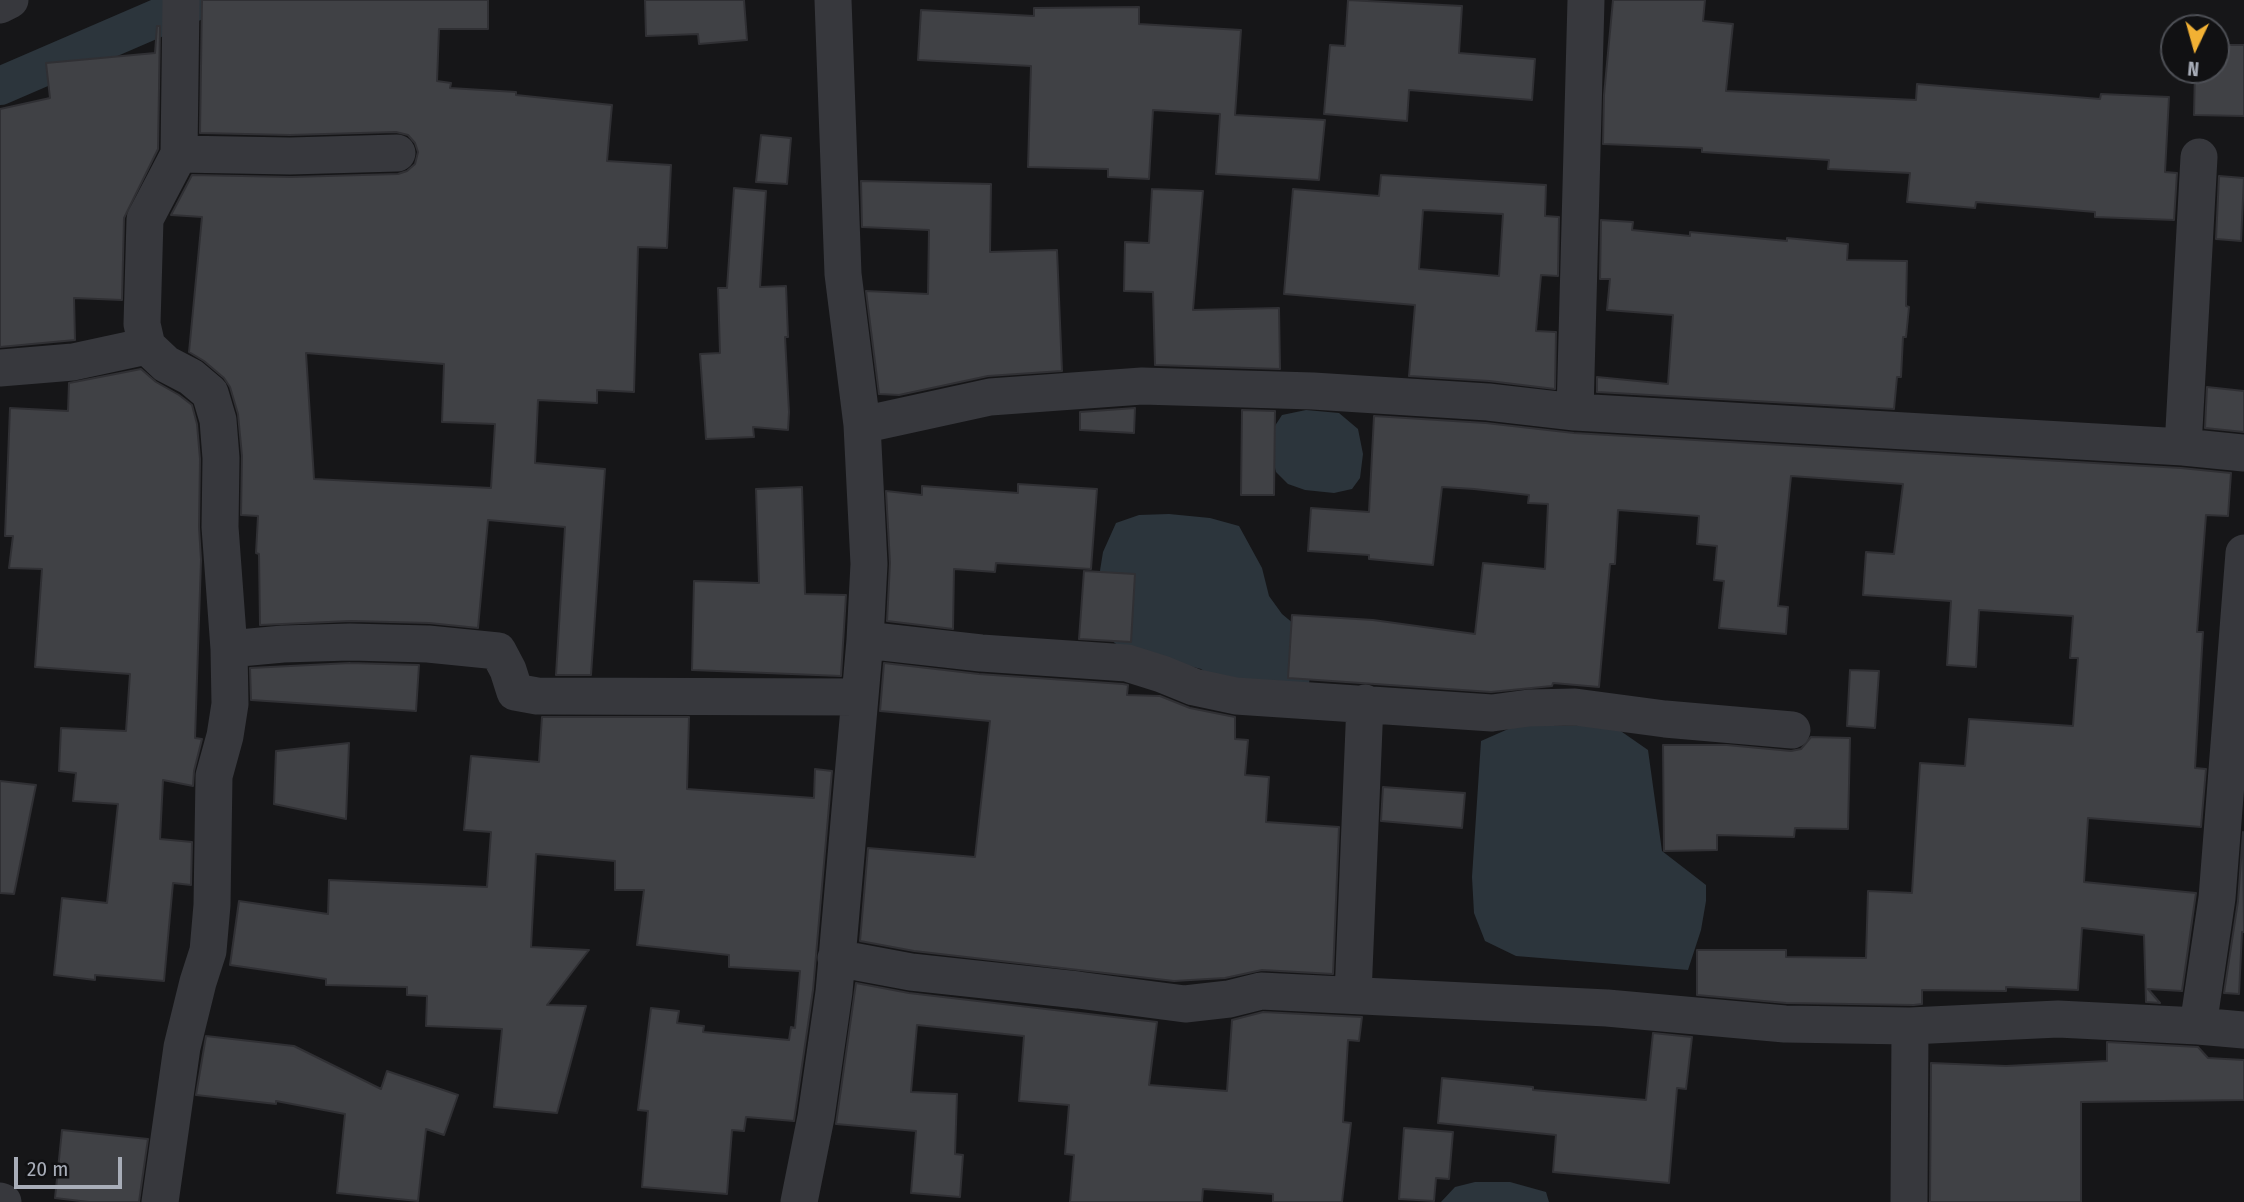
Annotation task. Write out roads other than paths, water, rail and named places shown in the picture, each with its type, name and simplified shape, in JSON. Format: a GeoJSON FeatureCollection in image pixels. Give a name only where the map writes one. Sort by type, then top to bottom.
{"type":"FeatureCollection","features":[{"type":"Feature","properties":{"kind":"street"},"geometry":{"type":"LineString","coordinates":[[0,5],[10,0]]}},
{"type":"Feature","properties":{"kind":"street"},"geometry":{"type":"LineString","coordinates":[[160,1202],[181,1047],[208,951],[212,905],[214,776],[230,704],[229,649],[220,527],[221,458],[218,420],[210,393],[191,377],[166,364],[147,346],[142,324],[145,219],[179,154],[181,0]]}},
{"type":"Feature","properties":{"kind":"street"},"geometry":{"type":"LineString","coordinates":[[799,1202],[817,1117],[836,958],[865,640],[869,564],[862,425],[843,274],[833,0]]}},
{"type":"Feature","properties":{"kind":"street"},"geometry":{"type":"LineString","coordinates":[[1575,412],[1586,0]]}},
{"type":"Feature","properties":{"kind":"street"},"geometry":{"type":"LineString","coordinates":[[179,154],[290,156],[397,153]]}},
{"type":"Feature","properties":{"kind":"street"},"geometry":{"type":"LineString","coordinates":[[2183,447],[2199,157]]}},
{"type":"Feature","properties":{"kind":"street"},"geometry":{"type":"LineString","coordinates":[[0,368],[73,362],[147,346]]}},
{"type":"Feature","properties":{"kind":"street"},"geometry":{"type":"LineString","coordinates":[[862,425],[990,397],[1142,386],[1313,391],[1488,402],[1575,412],[2183,447],[2244,453]]}},
{"type":"Feature","properties":{"kind":"street"},"geometry":{"type":"LineString","coordinates":[[2198,1026],[2217,898],[2240,633],[2244,553]]}},
{"type":"Feature","properties":{"kind":"street"},"geometry":{"type":"LineString","coordinates":[[865,640],[969,652],[1127,663],[1194,687],[1236,696],[1492,713],[1529,708],[1575,707],[1653,718],[1791,730]]}},
{"type":"Feature","properties":{"kind":"street"},"geometry":{"type":"LineString","coordinates":[[229,649],[350,642],[428,644],[498,650],[515,692],[537,696],[860,697]]}},
{"type":"Feature","properties":{"kind":"street"},"geometry":{"type":"LineString","coordinates":[[1353,995],[1365,704]]}},
{"type":"Feature","properties":{"kind":"street"},"geometry":{"type":"LineString","coordinates":[[836,958],[911,972],[1185,1004],[1230,999],[1261,991],[1607,1008],[1785,1024],[1910,1026],[2059,1020],[2244,1030]]}},
{"type":"Feature","properties":{"kind":"street"},"geometry":{"type":"LineString","coordinates":[[1909,1202],[1910,1026]]}},
{"type":"Feature","properties":{"kind":"waterway"},"geometry":{"type":"LineString","coordinates":[[0,86],[199,0]]}}]}
